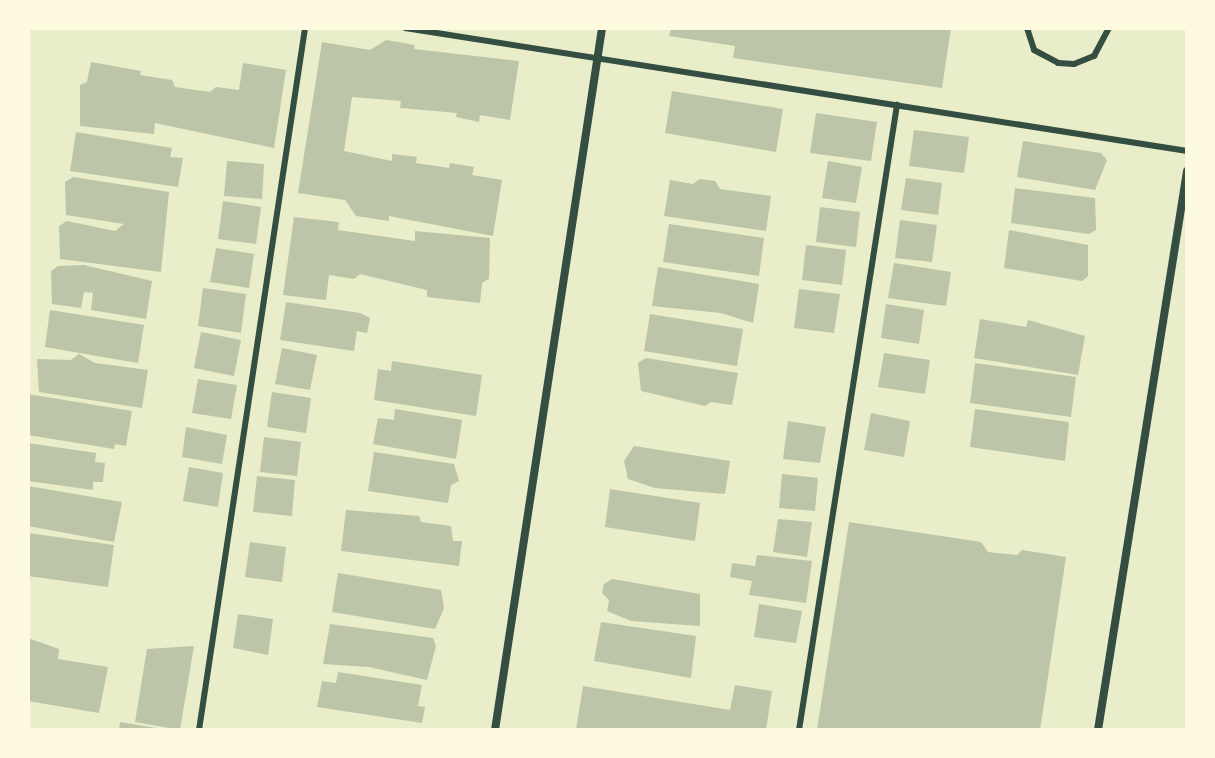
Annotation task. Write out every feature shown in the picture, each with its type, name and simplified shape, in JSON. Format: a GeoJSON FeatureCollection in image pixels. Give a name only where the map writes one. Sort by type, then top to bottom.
{"type":"FeatureCollection","features":[{"type":"Feature","properties":{"kind":"street"},"geometry":{"type":"LineString","coordinates":[[495,730],[602,28]]}},
{"type":"Feature","properties":{"kind":"street"},"geometry":{"type":"LineString","coordinates":[[1098,730],[1187,171]]}},
{"type":"Feature","properties":{"kind":"lane"},"geometry":{"type":"LineString","coordinates":[[199,730],[305,28]]}},
{"type":"Feature","properties":{"kind":"lane"},"geometry":{"type":"LineString","coordinates":[[405,28],[1187,151]]}},
{"type":"Feature","properties":{"kind":"lane"},"geometry":{"type":"LineString","coordinates":[[1027,28],[1034,50],[1058,63],[1074,64],[1094,56],[1109,28]]}},
{"type":"Feature","properties":{"kind":"lane"},"geometry":{"type":"LineString","coordinates":[[799,730],[897,105]]}},
{"type":"Feature","properties":{"kind":"building"},"geometry":{"type":"Polygon","coordinates":[[[671,28],[951,28],[942,88],[733,58],[735,46],[669,36],[671,28]]]}},
{"type":"Feature","properties":{"kind":"building"},"geometry":{"type":"Polygon","coordinates":[[[386,40],[415,45],[414,49],[519,61],[510,120],[480,115],[479,122],[456,117],[457,113],[400,108],[401,101],[352,97],[344,151],[392,161],[392,154],[417,157],[416,163],[449,168],[450,163],[474,167],[472,175],[502,180],[493,236],[389,216],[389,221],[356,216],[345,200],[298,193],[322,42],[370,50],[386,40]]]}},
{"type":"Feature","properties":{"kind":"building"},"geometry":{"type":"Polygon","coordinates":[[[91,62],[172,80],[175,87],[210,92],[216,87],[239,90],[243,63],[286,70],[274,148],[155,123],[154,134],[80,126],[80,85],[87,82],[91,62]]]}},
{"type":"Feature","properties":{"kind":"building"},"geometry":{"type":"Polygon","coordinates":[[[672,91],[783,109],[776,152],[665,133],[672,91]]]}},
{"type":"Feature","properties":{"kind":"building"},"geometry":{"type":"Polygon","coordinates":[[[816,113],[877,122],[871,161],[810,153],[816,113]]]}},
{"type":"Feature","properties":{"kind":"building"},"geometry":{"type":"Polygon","coordinates":[[[914,130],[969,137],[964,173],[909,166],[914,130]]]}},
{"type":"Feature","properties":{"kind":"building"},"geometry":{"type":"Polygon","coordinates":[[[76,132],[172,148],[170,157],[183,158],[178,187],[70,171],[76,132]]]}},
{"type":"Feature","properties":{"kind":"building"},"geometry":{"type":"Polygon","coordinates":[[[1023,141],[1101,153],[1107,160],[1095,190],[1017,177],[1023,141]]]}},
{"type":"Feature","properties":{"kind":"building"},"geometry":{"type":"Polygon","coordinates":[[[227,161],[264,164],[262,199],[224,196],[227,161]]]}},
{"type":"Feature","properties":{"kind":"building"},"geometry":{"type":"Polygon","coordinates":[[[828,161],[862,167],[856,203],[822,198],[828,161]]]}},
{"type":"Feature","properties":{"kind":"building"},"geometry":{"type":"Polygon","coordinates":[[[73,177],[169,192],[161,272],[60,259],[59,226],[67,221],[115,231],[124,224],[66,215],[65,182],[73,177]]]}},
{"type":"Feature","properties":{"kind":"building"},"geometry":{"type":"Polygon","coordinates":[[[906,178],[942,183],[938,215],[901,210],[906,178]]]}},
{"type":"Feature","properties":{"kind":"building"},"geometry":{"type":"Polygon","coordinates":[[[700,179],[715,181],[720,189],[771,196],[766,231],[664,216],[670,180],[693,184],[700,179]]]}},
{"type":"Feature","properties":{"kind":"building"},"geometry":{"type":"Polygon","coordinates":[[[1015,188],[1095,198],[1096,230],[1089,234],[1011,223],[1015,188]]]}},
{"type":"Feature","properties":{"kind":"building"},"geometry":{"type":"Polygon","coordinates":[[[223,201],[261,207],[256,244],[218,239],[223,201]]]}},
{"type":"Feature","properties":{"kind":"building"},"geometry":{"type":"Polygon","coordinates":[[[820,207],[860,212],[856,247],[816,242],[820,207]]]}},
{"type":"Feature","properties":{"kind":"building"},"geometry":{"type":"Polygon","coordinates":[[[294,217],[339,222],[338,230],[415,241],[415,231],[490,238],[489,279],[482,283],[480,303],[427,297],[427,290],[360,274],[354,279],[329,275],[326,300],[283,295],[294,217]]]}},
{"type":"Feature","properties":{"kind":"building"},"geometry":{"type":"Polygon","coordinates":[[[900,220],[937,225],[932,262],[895,258],[900,220]]]}},
{"type":"Feature","properties":{"kind":"building"},"geometry":{"type":"Polygon","coordinates":[[[669,224],[764,238],[759,276],[663,262],[669,224]]]}},
{"type":"Feature","properties":{"kind":"building"},"geometry":{"type":"Polygon","coordinates":[[[1009,230],[1088,245],[1088,276],[1082,281],[1004,268],[1009,230]]]}},
{"type":"Feature","properties":{"kind":"building"},"geometry":{"type":"Polygon","coordinates":[[[806,245],[846,250],[842,285],[802,280],[806,245]]]}},
{"type":"Feature","properties":{"kind":"building"},"geometry":{"type":"Polygon","coordinates":[[[216,248],[254,254],[249,288],[210,282],[216,248]]]}},
{"type":"Feature","properties":{"kind":"building"},"geometry":{"type":"Polygon","coordinates":[[[894,263],[951,272],[946,306],[888,298],[894,263]]]}},
{"type":"Feature","properties":{"kind":"building"},"geometry":{"type":"Polygon","coordinates":[[[84,265],[152,281],[146,319],[91,310],[93,293],[84,292],[81,308],[52,304],[51,271],[58,266],[84,265]]]}},
{"type":"Feature","properties":{"kind":"building"},"geometry":{"type":"Polygon","coordinates":[[[658,267],[759,284],[753,323],[721,313],[652,306],[658,267]]]}},
{"type":"Feature","properties":{"kind":"building"},"geometry":{"type":"Polygon","coordinates":[[[203,288],[246,294],[241,333],[198,326],[203,288]]]}},
{"type":"Feature","properties":{"kind":"building"},"geometry":{"type":"Polygon","coordinates":[[[799,289],[840,294],[834,333],[794,328],[799,289]]]}},
{"type":"Feature","properties":{"kind":"building"},"geometry":{"type":"Polygon","coordinates":[[[286,302],[360,313],[370,318],[367,333],[357,331],[354,351],[280,340],[286,302]]]}},
{"type":"Feature","properties":{"kind":"building"},"geometry":{"type":"Polygon","coordinates":[[[886,304],[924,310],[919,344],[881,338],[886,304]]]}},
{"type":"Feature","properties":{"kind":"building"},"geometry":{"type":"Polygon","coordinates":[[[50,310],[144,325],[138,363],[45,347],[50,310]]]}},
{"type":"Feature","properties":{"kind":"building"},"geometry":{"type":"Polygon","coordinates":[[[650,314],[743,329],[737,366],[644,351],[650,314]]]}},
{"type":"Feature","properties":{"kind":"building"},"geometry":{"type":"Polygon","coordinates":[[[980,319],[1026,327],[1028,320],[1085,336],[1078,375],[974,358],[980,319]]]}},
{"type":"Feature","properties":{"kind":"building"},"geometry":{"type":"Polygon","coordinates":[[[201,332],[241,340],[234,376],[194,368],[201,332]]]}},
{"type":"Feature","properties":{"kind":"building"},"geometry":{"type":"Polygon","coordinates":[[[282,348],[317,355],[310,390],[275,384],[282,348]]]}},
{"type":"Feature","properties":{"kind":"building"},"geometry":{"type":"Polygon","coordinates":[[[884,353],[930,360],[925,394],[878,387],[884,353]]]}},
{"type":"Feature","properties":{"kind":"building"},"geometry":{"type":"Polygon","coordinates":[[[79,354],[95,363],[148,370],[142,408],[39,392],[37,359],[71,360],[79,354]]]}},
{"type":"Feature","properties":{"kind":"building"},"geometry":{"type":"Polygon","coordinates":[[[646,358],[738,373],[732,405],[711,402],[705,406],[641,391],[638,363],[646,358]]]}},
{"type":"Feature","properties":{"kind":"building"},"geometry":{"type":"Polygon","coordinates":[[[392,361],[482,375],[476,416],[374,400],[378,369],[391,371],[392,361]]]}},
{"type":"Feature","properties":{"kind":"building"},"geometry":{"type":"Polygon","coordinates":[[[975,363],[1076,377],[1071,417],[970,403],[975,363]]]}},
{"type":"Feature","properties":{"kind":"building"},"geometry":{"type":"Polygon","coordinates":[[[198,379],[237,385],[231,419],[192,413],[198,379]]]}},
{"type":"Feature","properties":{"kind":"building"},"geometry":{"type":"Polygon","coordinates":[[[272,392],[311,398],[306,433],[267,427],[272,392]]]}},
{"type":"Feature","properties":{"kind":"building"},"geometry":{"type":"Polygon","coordinates":[[[28,394],[132,411],[126,446],[115,444],[114,449],[28,435],[28,394]]]}},
{"type":"Feature","properties":{"kind":"building"},"geometry":{"type":"Polygon","coordinates":[[[395,409],[462,420],[456,459],[373,444],[378,418],[394,420],[395,409]]]}},
{"type":"Feature","properties":{"kind":"building"},"geometry":{"type":"Polygon","coordinates":[[[975,409],[1069,422],[1065,461],[970,447],[975,409]]]}},
{"type":"Feature","properties":{"kind":"building"},"geometry":{"type":"Polygon","coordinates":[[[871,413],[910,421],[904,457],[864,450],[871,413]]]}},
{"type":"Feature","properties":{"kind":"building"},"geometry":{"type":"Polygon","coordinates":[[[788,421],[826,427],[820,463],[783,459],[788,421]]]}},
{"type":"Feature","properties":{"kind":"building"},"geometry":{"type":"Polygon","coordinates":[[[186,427],[227,435],[222,464],[182,457],[186,427]]]}},
{"type":"Feature","properties":{"kind":"building"},"geometry":{"type":"Polygon","coordinates":[[[264,437],[301,442],[297,476],[260,472],[264,437]]]}},
{"type":"Feature","properties":{"kind":"building"},"geometry":{"type":"Polygon","coordinates":[[[28,443],[96,453],[95,462],[105,463],[103,482],[93,482],[93,490],[28,481],[28,443]]]}},
{"type":"Feature","properties":{"kind":"building"},"geometry":{"type":"Polygon","coordinates":[[[634,446],[730,461],[725,494],[655,488],[628,479],[624,461],[634,446]]]}},
{"type":"Feature","properties":{"kind":"building"},"geometry":{"type":"Polygon","coordinates":[[[374,452],[454,464],[459,481],[451,485],[448,503],[368,491],[374,452]]]}},
{"type":"Feature","properties":{"kind":"building"},"geometry":{"type":"Polygon","coordinates":[[[189,467],[223,473],[218,507],[183,501],[189,467]]]}},
{"type":"Feature","properties":{"kind":"building"},"geometry":{"type":"Polygon","coordinates":[[[782,474],[818,478],[815,511],[779,508],[782,474]]]}},
{"type":"Feature","properties":{"kind":"building"},"geometry":{"type":"Polygon","coordinates":[[[257,476],[295,480],[292,516],[253,512],[257,476]]]}},
{"type":"Feature","properties":{"kind":"building"},"geometry":{"type":"Polygon","coordinates":[[[28,486],[122,502],[114,542],[28,526],[28,486]]]}},
{"type":"Feature","properties":{"kind":"building"},"geometry":{"type":"Polygon","coordinates":[[[610,489],[700,503],[695,541],[605,527],[610,489]]]}},
{"type":"Feature","properties":{"kind":"building"},"geometry":{"type":"Polygon","coordinates":[[[346,510],[419,516],[421,522],[451,526],[453,541],[462,541],[459,566],[341,551],[346,510]]]}},
{"type":"Feature","properties":{"kind":"building"},"geometry":{"type":"Polygon","coordinates":[[[778,519],[812,522],[807,557],[773,552],[778,519]]]}},
{"type":"Feature","properties":{"kind":"building"},"geometry":{"type":"Polygon","coordinates":[[[849,522],[981,542],[988,552],[1017,555],[1022,550],[1066,557],[1040,730],[817,730],[849,522]]]}},
{"type":"Feature","properties":{"kind":"building"},"geometry":{"type":"Polygon","coordinates":[[[28,533],[114,545],[108,587],[28,576],[28,533]]]}},
{"type":"Feature","properties":{"kind":"building"},"geometry":{"type":"Polygon","coordinates":[[[250,542],[286,547],[282,582],[245,577],[250,542]]]}},
{"type":"Feature","properties":{"kind":"building"},"geometry":{"type":"Polygon","coordinates":[[[757,555],[812,561],[806,603],[749,595],[752,581],[730,577],[732,563],[755,566],[757,555]]]}},
{"type":"Feature","properties":{"kind":"building"},"geometry":{"type":"Polygon","coordinates":[[[338,573],[441,590],[444,608],[435,629],[332,612],[338,573]]]}},
{"type":"Feature","properties":{"kind":"building"},"geometry":{"type":"Polygon","coordinates":[[[612,579],[700,594],[700,626],[631,621],[607,611],[609,600],[602,593],[604,584],[612,579]]]}},
{"type":"Feature","properties":{"kind":"building"},"geometry":{"type":"Polygon","coordinates":[[[759,604],[802,611],[796,643],[754,637],[759,604]]]}},
{"type":"Feature","properties":{"kind":"building"},"geometry":{"type":"Polygon","coordinates":[[[238,614],[273,619],[268,655],[233,648],[238,614]]]}},
{"type":"Feature","properties":{"kind":"building"},"geometry":{"type":"Polygon","coordinates":[[[601,622],[696,636],[691,678],[594,661],[601,622]]]}},
{"type":"Feature","properties":{"kind":"building"},"geometry":{"type":"Polygon","coordinates":[[[330,624],[433,638],[436,646],[427,680],[369,667],[323,664],[330,624]]]}},
{"type":"Feature","properties":{"kind":"building"},"geometry":{"type":"Polygon","coordinates":[[[28,638],[59,649],[58,659],[108,667],[99,713],[28,701],[28,638]]]}},
{"type":"Feature","properties":{"kind":"building"},"geometry":{"type":"Polygon","coordinates":[[[194,646],[180,730],[135,722],[147,649],[194,646]]]}},
{"type":"Feature","properties":{"kind":"building"},"geometry":{"type":"Polygon","coordinates":[[[338,672],[422,685],[418,706],[425,707],[422,723],[317,707],[322,681],[336,683],[338,672]]]}},
{"type":"Feature","properties":{"kind":"building"},"geometry":{"type":"Polygon","coordinates":[[[735,685],[772,691],[766,730],[576,730],[583,686],[730,710],[735,685]]]}},
{"type":"Feature","properties":{"kind":"building"},"geometry":{"type":"Polygon","coordinates":[[[120,722],[156,728],[156,730],[119,730],[120,722]]]}}]}
